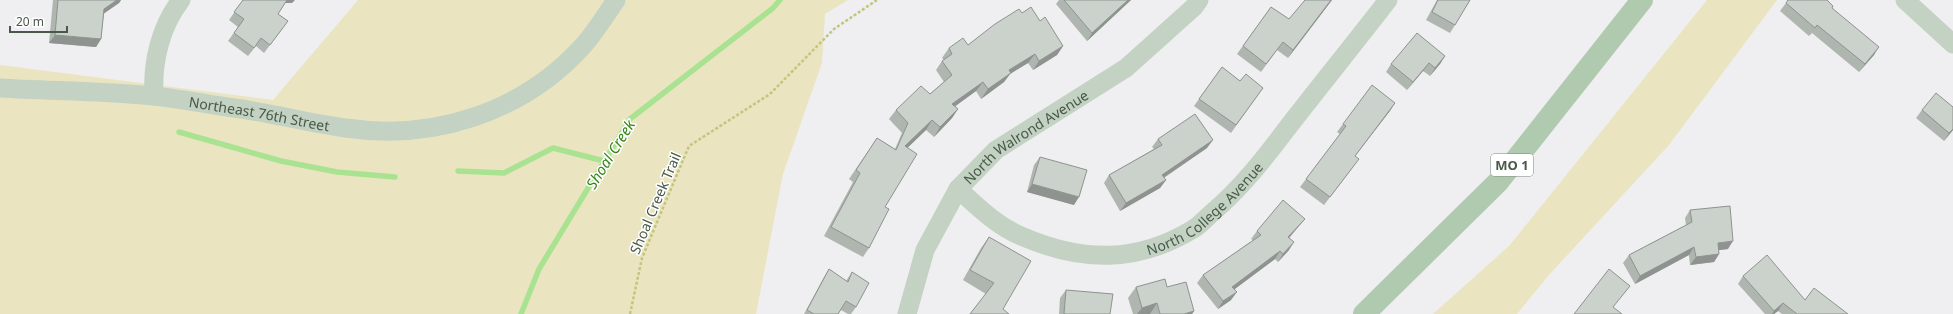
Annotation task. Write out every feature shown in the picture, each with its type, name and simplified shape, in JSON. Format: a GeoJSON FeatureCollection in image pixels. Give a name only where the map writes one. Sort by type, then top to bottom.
{"type":"FeatureCollection","features":[{"type":"Feature","properties":{"kind":"main road","name":"MO 1"},"geometry":{"type":"LineString","coordinates":[[1364,314],[1498,182],[1642,0]]}},
{"type":"Feature","properties":{"kind":"street"},"geometry":{"type":"LineString","coordinates":[[154,96],[153,79],[158,48],[167,21],[180,0]]}},
{"type":"Feature","properties":{"kind":"street","name":"Northeast 76th Street"},"geometry":{"type":"LineString","coordinates":[[0,88],[154,96],[259,111],[346,129],[398,132],[452,124],[483,115],[514,101],[539,86],[581,48],[616,0]]}},
{"type":"Feature","properties":{"kind":"street","name":"North Walrond Avenue"},"geometry":{"type":"LineString","coordinates":[[907,314],[907,306],[925,250],[958,189],[996,150],[1126,68],[1194,7],[1199,0]]}},
{"type":"Feature","properties":{"kind":"street","name":"North College Avenue"},"geometry":{"type":"LineString","coordinates":[[958,189],[986,214],[1020,236],[1072,253],[1107,257],[1137,252],[1170,241],[1196,228],[1252,174],[1388,0]]}},
{"type":"Feature","properties":{"kind":"street"},"geometry":{"type":"LineString","coordinates":[[1905,0],[1953,44]]}},
{"type":"Feature","properties":{"kind":"path","name":"Shoal Creek Trail"},"geometry":{"type":"LineString","coordinates":[[630,314],[642,258],[690,146],[770,94],[834,29],[878,0]]}},
{"type":"Feature","properties":{"kind":"shaded area"},"geometry":{"type":"Polygon","coordinates":[[[358,0],[848,0],[825,14],[822,63],[783,174],[756,314],[0,314],[0,65],[273,100],[358,0]]]}},
{"type":"Feature","properties":{"kind":"shaded area"},"geometry":{"type":"Polygon","coordinates":[[[1707,0],[1777,0],[1669,145],[1548,276],[1517,314],[1433,314],[1510,245],[1707,0]]]}},
{"type":"Feature","properties":{"kind":"building"},"geometry":{"type":"Polygon","coordinates":[[[58,0],[117,0],[104,9],[101,39],[55,35],[58,0]]]}},
{"type":"Feature","properties":{"kind":"building"},"geometry":{"type":"Polygon","coordinates":[[[243,0],[287,0],[278,14],[288,21],[270,45],[261,38],[254,48],[234,33],[244,19],[234,12],[243,0]]]}},
{"type":"Feature","properties":{"kind":"building"},"geometry":{"type":"Polygon","coordinates":[[[1064,0],[1128,0],[1092,33],[1064,0]]]}},
{"type":"Feature","properties":{"kind":"building"},"geometry":{"type":"Polygon","coordinates":[[[1305,0],[1331,0],[1293,50],[1283,42],[1266,64],[1243,46],[1271,7],[1289,19],[1305,0]]]}},
{"type":"Feature","properties":{"kind":"building"},"geometry":{"type":"Polygon","coordinates":[[[1438,0],[1470,0],[1455,25],[1432,12],[1438,0]]]}},
{"type":"Feature","properties":{"kind":"building"},"geometry":{"type":"Polygon","coordinates":[[[1788,0],[1827,0],[1833,6],[1832,8],[1879,47],[1865,64],[1817,25],[1815,28],[1786,3],[1788,0]]]}},
{"type":"Feature","properties":{"kind":"building"},"geometry":{"type":"Polygon","coordinates":[[[1031,7],[1040,21],[1045,17],[1063,46],[1039,61],[1035,54],[1009,70],[1011,73],[988,89],[983,82],[952,104],[958,109],[940,127],[932,120],[905,146],[917,154],[885,207],[889,209],[869,248],[831,227],[860,173],[856,170],[877,138],[896,150],[908,123],[896,110],[921,86],[930,94],[952,75],[942,61],[952,54],[949,48],[963,38],[968,45],[995,24],[1019,9],[1022,13],[1031,7]]]}},
{"type":"Feature","properties":{"kind":"building"},"geometry":{"type":"Polygon","coordinates":[[[1417,33],[1445,56],[1435,68],[1429,63],[1413,82],[1391,64],[1417,33]]]}},
{"type":"Feature","properties":{"kind":"building"},"geometry":{"type":"Polygon","coordinates":[[[1222,67],[1240,81],[1246,74],[1263,88],[1236,125],[1199,99],[1222,67]]]}},
{"type":"Feature","properties":{"kind":"building"},"geometry":{"type":"Polygon","coordinates":[[[1372,85],[1395,103],[1355,156],[1359,159],[1330,197],[1306,179],[1346,126],[1343,124],[1372,85]]]}},
{"type":"Feature","properties":{"kind":"building"},"geometry":{"type":"Polygon","coordinates":[[[1936,93],[1953,107],[1953,129],[1949,133],[1922,110],[1936,93]]]}},
{"type":"Feature","properties":{"kind":"building"},"geometry":{"type":"Polygon","coordinates":[[[1195,114],[1213,140],[1162,175],[1166,180],[1126,203],[1109,175],[1162,145],[1158,139],[1195,114]]]}},
{"type":"Feature","properties":{"kind":"building"},"geometry":{"type":"Polygon","coordinates":[[[1040,157],[1087,170],[1079,197],[1032,184],[1040,157]]]}},
{"type":"Feature","properties":{"kind":"building"},"geometry":{"type":"Polygon","coordinates":[[[1283,200],[1305,219],[1288,237],[1294,242],[1283,254],[1280,251],[1232,287],[1237,292],[1223,301],[1203,275],[1261,235],[1257,231],[1283,200]]]}},
{"type":"Feature","properties":{"kind":"building"},"geometry":{"type":"Polygon","coordinates":[[[1730,206],[1733,241],[1718,243],[1719,254],[1696,257],[1694,247],[1640,276],[1629,255],[1692,222],[1690,210],[1730,206]]]}},
{"type":"Feature","properties":{"kind":"building"},"geometry":{"type":"Polygon","coordinates":[[[989,237],[1031,261],[1003,309],[1009,314],[970,314],[994,283],[970,270],[989,237]]]}},
{"type":"Feature","properties":{"kind":"building"},"geometry":{"type":"Polygon","coordinates":[[[1767,255],[1805,300],[1814,288],[1848,314],[1797,314],[1783,303],[1774,311],[1743,276],[1767,255]]]}},
{"type":"Feature","properties":{"kind":"building"},"geometry":{"type":"Polygon","coordinates":[[[829,269],[848,282],[852,272],[869,283],[856,307],[846,301],[838,314],[814,314],[807,310],[829,269]]]}},
{"type":"Feature","properties":{"kind":"building"},"geometry":{"type":"Polygon","coordinates":[[[1609,269],[1630,286],[1613,307],[1622,314],[1574,314],[1609,269]]]}},
{"type":"Feature","properties":{"kind":"building"},"geometry":{"type":"Polygon","coordinates":[[[1165,279],[1167,287],[1186,282],[1194,311],[1184,314],[1160,314],[1157,303],[1142,308],[1136,287],[1165,279]]]}},
{"type":"Feature","properties":{"kind":"building"},"geometry":{"type":"Polygon","coordinates":[[[1066,290],[1113,294],[1110,314],[1064,314],[1066,290]]]}},
{"type":"Feature","properties":{"kind":"waterway","name":"Shoal Creek"},"geometry":{"type":"LineString","coordinates":[[521,314],[539,269],[630,119],[773,8],[780,0]]}},
{"type":"Feature","properties":{"kind":"waterway"},"geometry":{"type":"LineString","coordinates":[[179,132],[281,161],[337,172],[395,177]]}},
{"type":"Feature","properties":{"kind":"waterway"},"geometry":{"type":"LineString","coordinates":[[458,171],[504,173],[553,148],[604,161]]}}]}
